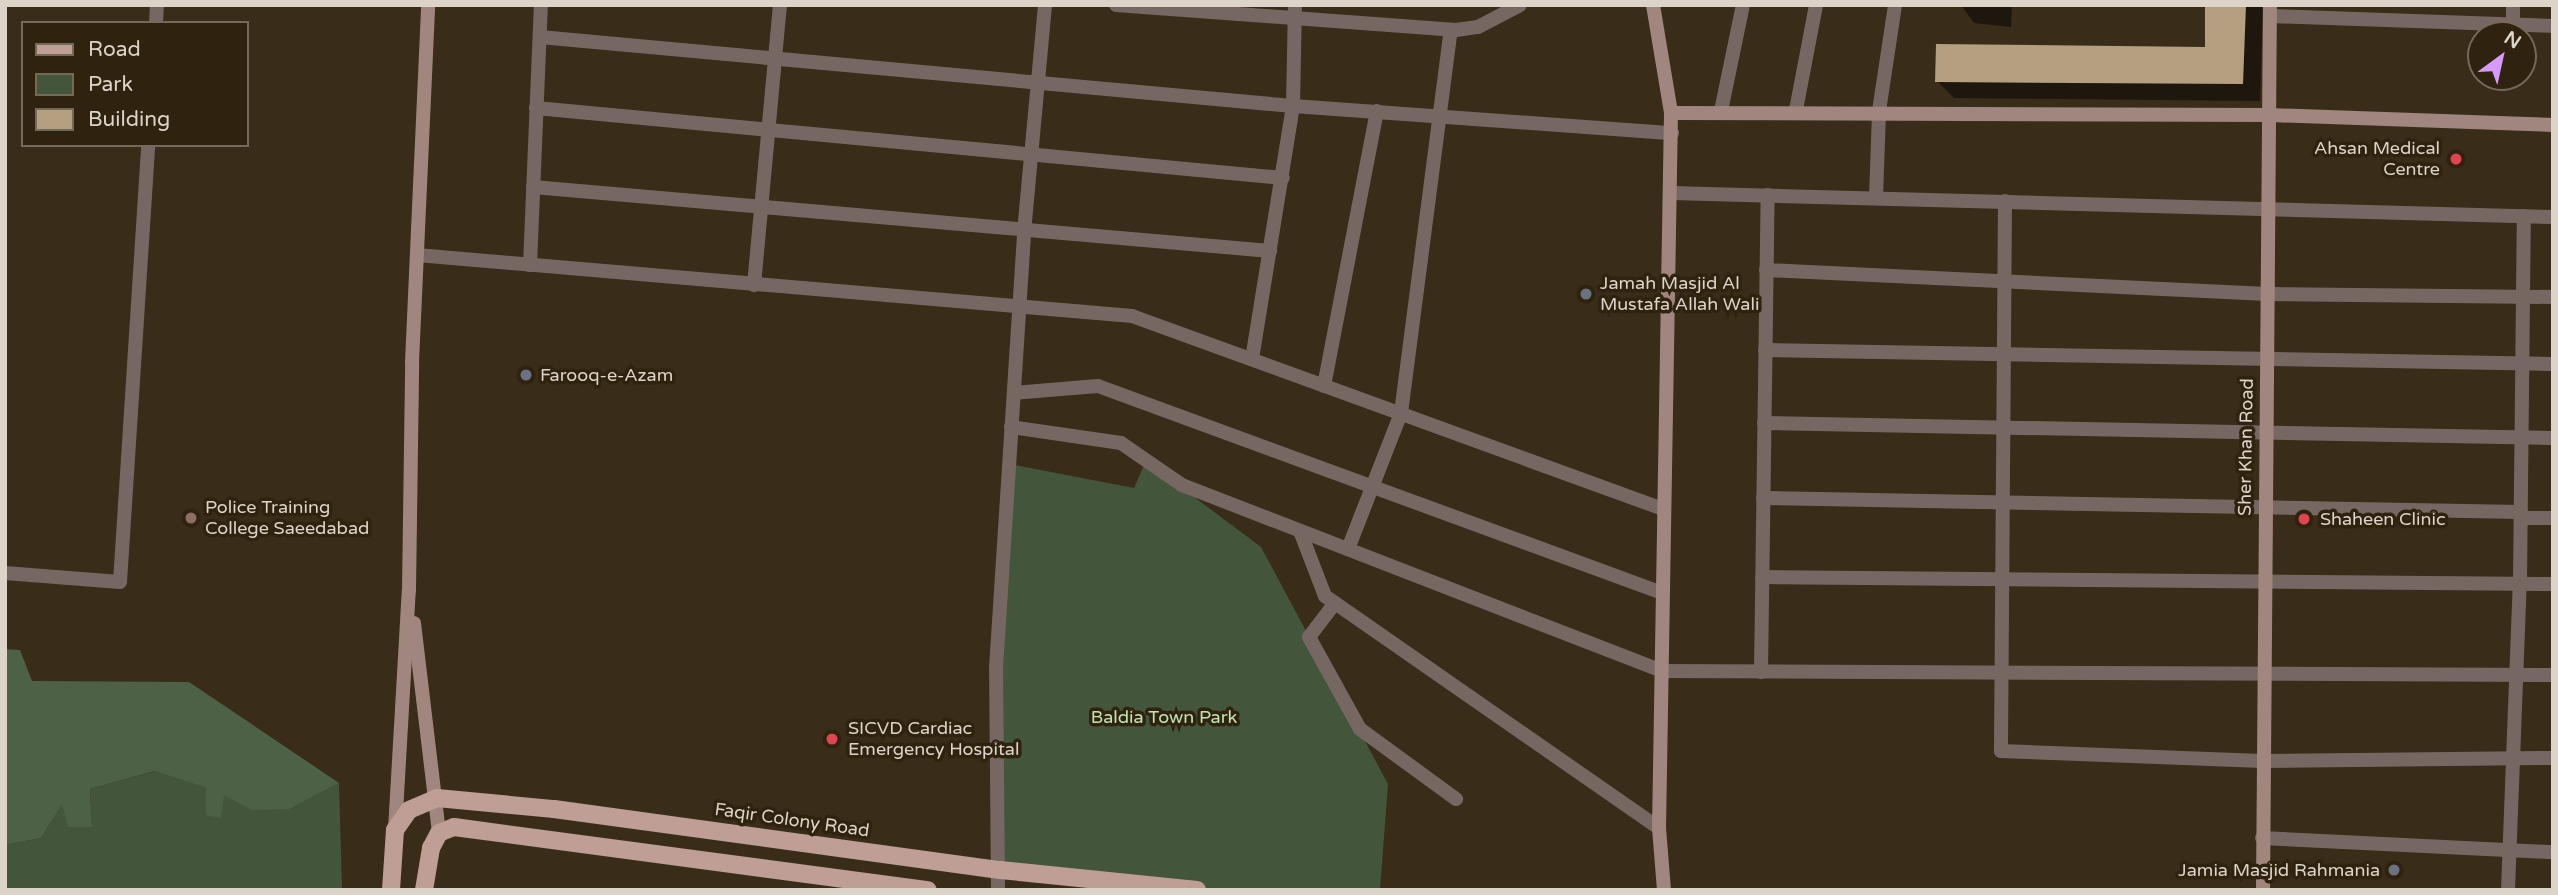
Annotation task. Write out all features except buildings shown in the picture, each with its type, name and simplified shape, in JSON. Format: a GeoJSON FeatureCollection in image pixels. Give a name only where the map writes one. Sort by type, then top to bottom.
{"type":"FeatureCollection","features":[{"type":"Feature","properties":{"kind":"main road","name":"Faqir Colony Road"},"geometry":{"type":"LineString","coordinates":[[437,798],[554,809],[1000,870],[1198,890]]}},
{"type":"Feature","properties":{"kind":"main road"},"geometry":{"type":"LineString","coordinates":[[391,890],[395,830],[409,810],[437,798]]}},
{"type":"Feature","properties":{"kind":"main road"},"geometry":{"type":"LineString","coordinates":[[424,890],[431,848],[439,833],[454,827],[928,890]]}},
{"type":"Feature","properties":{"kind":"street"},"geometry":{"type":"LineString","coordinates":[[395,830],[409,590],[417,255],[428,5]]}},
{"type":"Feature","properties":{"kind":"street"},"geometry":{"type":"LineString","coordinates":[[530,265],[541,5]]}},
{"type":"Feature","properties":{"kind":"street"},"geometry":{"type":"LineString","coordinates":[[754,285],[780,5]]}},
{"type":"Feature","properties":{"kind":"street"},"geometry":{"type":"LineString","coordinates":[[998,890],[1000,870],[996,668],[1024,232],[1045,5]]}},
{"type":"Feature","properties":{"kind":"street"},"geometry":{"type":"LineString","coordinates":[[1116,5],[1295,12],[1451,30],[1478,27],[1520,5]]}},
{"type":"Feature","properties":{"kind":"street"},"geometry":{"type":"LineString","coordinates":[[1653,5],[1672,133],[1659,828],[1664,890]]}},
{"type":"Feature","properties":{"kind":"street"},"geometry":{"type":"LineString","coordinates":[[1721,111],[1743,5]]}},
{"type":"Feature","properties":{"kind":"street"},"geometry":{"type":"LineString","coordinates":[[1796,110],[1816,5]]}},
{"type":"Feature","properties":{"kind":"street"},"geometry":{"type":"LineString","coordinates":[[1876,198],[1878,111],[1895,5]]}},
{"type":"Feature","properties":{"kind":"street"},"geometry":{"type":"LineString","coordinates":[[2270,11],[2467,22]]}},
{"type":"Feature","properties":{"kind":"street","name":"Sher Khan Road"},"geometry":{"type":"LineString","coordinates":[[2263,890],[2270,11]]}},
{"type":"Feature","properties":{"kind":"street"},"geometry":{"type":"LineString","coordinates":[[1252,359],[1293,106],[1295,12]]}},
{"type":"Feature","properties":{"kind":"street"},"geometry":{"type":"LineString","coordinates":[[1348,549],[1401,413],[1451,30]]}},
{"type":"Feature","properties":{"kind":"street"},"geometry":{"type":"LineString","coordinates":[[540,37],[1293,106],[1672,133]]}},
{"type":"Feature","properties":{"kind":"street"},"geometry":{"type":"LineString","coordinates":[[537,108],[1283,178]]}},
{"type":"Feature","properties":{"kind":"street"},"geometry":{"type":"LineString","coordinates":[[1671,113],[1796,110],[2269,115],[2553,125]]}},
{"type":"Feature","properties":{"kind":"street"},"geometry":{"type":"LineString","coordinates":[[1324,386],[1377,111]]}},
{"type":"Feature","properties":{"kind":"street"},"geometry":{"type":"LineString","coordinates":[[5,573],[120,582],[148,147]]}},
{"type":"Feature","properties":{"kind":"street"},"geometry":{"type":"LineString","coordinates":[[533,187],[1024,232],[1270,251]]}},
{"type":"Feature","properties":{"kind":"street"},"geometry":{"type":"LineString","coordinates":[[1672,193],[2553,217]]}},
{"type":"Feature","properties":{"kind":"street"},"geometry":{"type":"LineString","coordinates":[[1761,671],[1768,195]]}},
{"type":"Feature","properties":{"kind":"street"},"geometry":{"type":"LineString","coordinates":[[2005,201],[2001,751],[2262,761],[2553,758]]}},
{"type":"Feature","properties":{"kind":"street"},"geometry":{"type":"LineString","coordinates":[[2508,890],[2520,582],[2524,216]]}},
{"type":"Feature","properties":{"kind":"street"},"geometry":{"type":"LineString","coordinates":[[417,255],[1132,316],[1663,509]]}},
{"type":"Feature","properties":{"kind":"street"},"geometry":{"type":"LineString","coordinates":[[1766,270],[2267,294],[2553,297]]}},
{"type":"Feature","properties":{"kind":"street"},"geometry":{"type":"LineString","coordinates":[[1765,350],[2553,364]]}},
{"type":"Feature","properties":{"kind":"street"},"geometry":{"type":"LineString","coordinates":[[1014,393],[1098,386],[1662,593]]}},
{"type":"Feature","properties":{"kind":"street"},"geometry":{"type":"LineString","coordinates":[[1764,423],[2553,438]]}},
{"type":"Feature","properties":{"kind":"street"},"geometry":{"type":"LineString","coordinates":[[1011,427],[1121,443],[1182,485],[1662,671],[2553,675]]}},
{"type":"Feature","properties":{"kind":"street"},"geometry":{"type":"LineString","coordinates":[[1763,498],[2265,507],[2553,518]]}},
{"type":"Feature","properties":{"kind":"street"},"geometry":{"type":"LineString","coordinates":[[1300,531],[1325,596],[1659,828]]}},
{"type":"Feature","properties":{"kind":"street"},"geometry":{"type":"LineString","coordinates":[[1762,577],[2553,584]]}},
{"type":"Feature","properties":{"kind":"street"},"geometry":{"type":"LineString","coordinates":[[409,590],[437,798],[439,833]]}},
{"type":"Feature","properties":{"kind":"street"},"geometry":{"type":"LineString","coordinates":[[1335,603],[1309,637],[1360,729],[1456,799]]}},
{"type":"Feature","properties":{"kind":"street"},"geometry":{"type":"LineString","coordinates":[[2262,838],[2553,852]]}},
{"type":"Feature","properties":{"kind":"green space","name":"Baldia Town Park"},"geometry":{"type":"Polygon","coordinates":[[[1146,461],[1261,547],[1388,784],[1380,890],[1197,890],[1000,870],[996,668],[1009,464],[1134,488],[1146,461]]]}},
{"type":"Feature","properties":{"kind":"green space"},"geometry":{"type":"Polygon","coordinates":[[[5,649],[20,650],[32,681],[189,682],[339,783],[290,809],[252,810],[224,795],[221,818],[206,815],[206,788],[155,771],[90,789],[92,827],[68,827],[62,804],[41,838],[5,845],[5,649]]]}},
{"type":"Feature","properties":{"kind":"green space"},"geometry":{"type":"Polygon","coordinates":[[[156,771],[206,788],[221,818],[223,794],[290,809],[339,783],[342,890],[5,890],[5,845],[41,838],[62,803],[92,827],[90,789],[156,771]]]}},
{"type":"Feature","properties":{"kind":"place","name":"Ahsan Medical Centre"},"geometry":{"type":"Point","coordinates":[2456,159]}},
{"type":"Feature","properties":{"kind":"place","name":"Jamah Masjid Al Mustafa Allah Wali"},"geometry":{"type":"Point","coordinates":[1586,294]}},
{"type":"Feature","properties":{"kind":"place","name":"Farooq-e-Azam"},"geometry":{"type":"Point","coordinates":[526,375]}},
{"type":"Feature","properties":{"kind":"place","name":"Police Training College Saeedabad"},"geometry":{"type":"Point","coordinates":[191,518]}},
{"type":"Feature","properties":{"kind":"place","name":"Shaheen Clinic"},"geometry":{"type":"Point","coordinates":[2304,519]}},
{"type":"Feature","properties":{"kind":"place","name":"SICVD Cardiac Emergency Hospital"},"geometry":{"type":"Point","coordinates":[832,739]}},
{"type":"Feature","properties":{"kind":"place","name":"Jamia Masjid Rahmania"},"geometry":{"type":"Point","coordinates":[2394,870]}}]}
